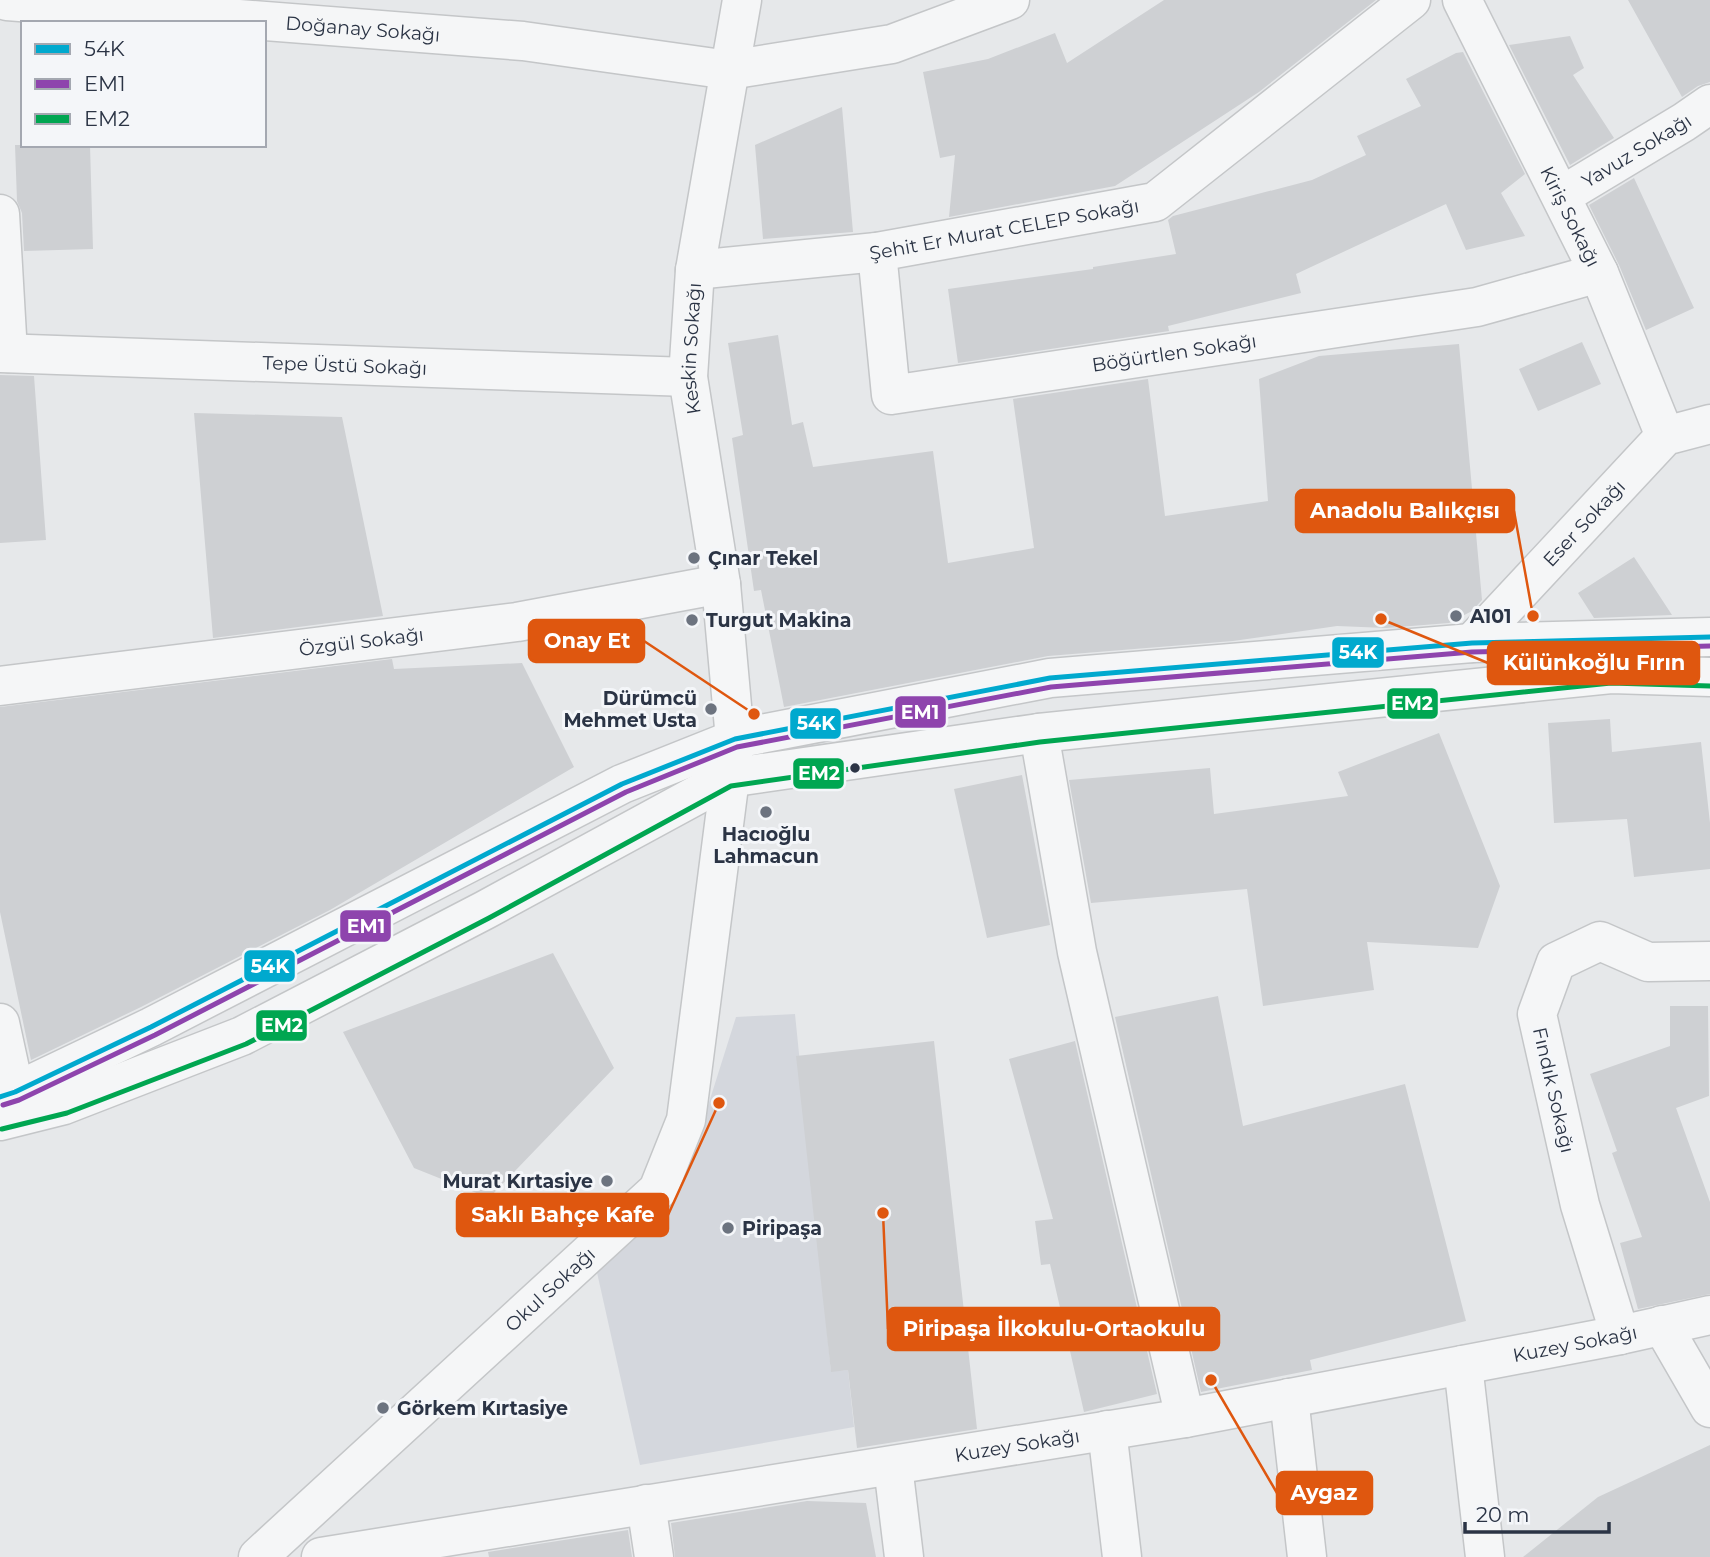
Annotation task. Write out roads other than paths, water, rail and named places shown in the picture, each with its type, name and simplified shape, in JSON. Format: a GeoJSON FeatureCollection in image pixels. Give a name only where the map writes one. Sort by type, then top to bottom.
{"type":"FeatureCollection","features":[{"type":"Feature","properties":{"kind":"street","name":"Doğanay Sokağı"},"geometry":{"type":"LineString","coordinates":[[0,11],[7,0],[523,41],[729,70],[892,44],[1010,0]]}},
{"type":"Feature","properties":{"kind":"street","name":"Keskin Sokağı"},"geometry":{"type":"LineString","coordinates":[[735,739],[721,584],[688,377],[695,270],[742,0]]}},
{"type":"Feature","properties":{"kind":"street","name":"Şehit Er Murat CELEP Sokağı"},"geometry":{"type":"LineString","coordinates":[[695,270],[877,252],[1155,202],[1411,0]]}},
{"type":"Feature","properties":{"kind":"street","name":"Kiriş Sokağı"},"geometry":{"type":"LineString","coordinates":[[1462,0],[1599,273],[1665,436]]}},
{"type":"Feature","properties":{"kind":"street","name":"Yavuz Sokağı"},"geometry":{"type":"LineString","coordinates":[[1561,196],[1710,104]]}},
{"type":"Feature","properties":{"kind":"street"},"geometry":{"type":"LineString","coordinates":[[0,214],[4,353]]}},
{"type":"Feature","properties":{"kind":"street","name":"Böğürtlen Sokağı"},"geometry":{"type":"LineString","coordinates":[[877,252],[891,395],[1477,307],[1599,273]]}},
{"type":"Feature","properties":{"kind":"street","name":"Tepe Üstü Sokağı"},"geometry":{"type":"LineString","coordinates":[[4,353],[688,377]]}},
{"type":"Feature","properties":{"kind":"street"},"geometry":{"type":"LineString","coordinates":[[1665,436],[1710,424]]}},
{"type":"Feature","properties":{"kind":"street","name":"Eser Sokağı"},"geometry":{"type":"LineString","coordinates":[[1472,643],[1665,436]]}},
{"type":"Feature","properties":{"kind":"street","name":"Özgül Sokağı"},"geometry":{"type":"LineString","coordinates":[[0,687],[517,622],[721,584]]}},
{"type":"Feature","properties":{"kind":"street"},"geometry":{"type":"LineString","coordinates":[[5,1103],[622,783],[735,739],[1050,678],[1472,643],[1710,637]]}},
{"type":"Feature","properties":{"kind":"street"},"geometry":{"type":"LineString","coordinates":[[5,1103],[64,1105],[242,1036],[497,904],[728,778],[1039,733],[1611,674],[1710,677]]}},
{"type":"Feature","properties":{"kind":"street"},"geometry":{"type":"LineString","coordinates":[[1039,733],[1077,952],[1185,1418]]}},
{"type":"Feature","properties":{"kind":"street","name":"Okul Sokağı"},"geometry":{"type":"LineString","coordinates":[[258,1557],[658,1191],[686,1120],[735,739]]}},
{"type":"Feature","properties":{"kind":"street","name":"Fındık Sokağı"},"geometry":{"type":"LineString","coordinates":[[1620,1335],[1580,1205],[1537,1014],[1556,962],[1600,941],[1648,962],[1710,961]]}},
{"type":"Feature","properties":{"kind":"street"},"geometry":{"type":"LineString","coordinates":[[0,1023],[5,1103]]}},
{"type":"Feature","properties":{"kind":"street","name":"Kuzey Sokağı"},"geometry":{"type":"LineString","coordinates":[[321,1557],[414,1549],[646,1504],[1185,1418],[1620,1335],[1710,1315]]}},
{"type":"Feature","properties":{"kind":"street"},"geometry":{"type":"LineString","coordinates":[[1662,1325],[1710,1408]]}},
{"type":"Feature","properties":{"kind":"street"},"geometry":{"type":"LineString","coordinates":[[1463,1365],[1485,1557]]}},
{"type":"Feature","properties":{"kind":"street"},"geometry":{"type":"LineString","coordinates":[[1289,1398],[1307,1557]]}},
{"type":"Feature","properties":{"kind":"street"},"geometry":{"type":"LineString","coordinates":[[1107,1430],[1122,1557]]}},
{"type":"Feature","properties":{"kind":"street"},"geometry":{"type":"LineString","coordinates":[[894,1466],[904,1557]]}},
{"type":"Feature","properties":{"kind":"street"},"geometry":{"type":"LineString","coordinates":[[646,1504],[654,1557]]}},
{"type":"Feature","properties":{"kind":"place","name":"Çınar Tekel"},"geometry":{"type":"Point","coordinates":[694,558]}},
{"type":"Feature","properties":{"kind":"place","name":"A101"},"geometry":{"type":"Point","coordinates":[1456,616]}},
{"type":"Feature","properties":{"kind":"place","name":"Anadolu Balıkçısı"},"geometry":{"type":"Point","coordinates":[1533,616]}},
{"type":"Feature","properties":{"kind":"place","name":"Külünkoğlu Fırın"},"geometry":{"type":"Point","coordinates":[1381,619]}},
{"type":"Feature","properties":{"kind":"place","name":"Turgut Makina"},"geometry":{"type":"Point","coordinates":[692,620]}},
{"type":"Feature","properties":{"kind":"place","name":"Dürümcü Mehmet Usta"},"geometry":{"type":"Point","coordinates":[711,709]}},
{"type":"Feature","properties":{"kind":"place","name":"Onay Et"},"geometry":{"type":"Point","coordinates":[754,714]}},
{"type":"Feature","properties":{"kind":"place","name":"Hacıoğlu Lahmacun"},"geometry":{"type":"Point","coordinates":[766,812]}},
{"type":"Feature","properties":{"kind":"place","name":"Saklı Bahçe Kafe"},"geometry":{"type":"Point","coordinates":[719,1103]}},
{"type":"Feature","properties":{"kind":"place","name":"Murat Kırtasiye"},"geometry":{"type":"Point","coordinates":[607,1181]}},
{"type":"Feature","properties":{"kind":"place","name":"Piripaşa İlkokulu-Ortaokulu"},"geometry":{"type":"Point","coordinates":[883,1213]}},
{"type":"Feature","properties":{"kind":"place","name":"Piripaşa"},"geometry":{"type":"Point","coordinates":[728,1228]}},
{"type":"Feature","properties":{"kind":"place","name":"Aygaz"},"geometry":{"type":"Point","coordinates":[1211,1380]}},
{"type":"Feature","properties":{"kind":"place","name":"Görkem Kırtasiye"},"geometry":{"type":"Point","coordinates":[383,1408]}}]}
